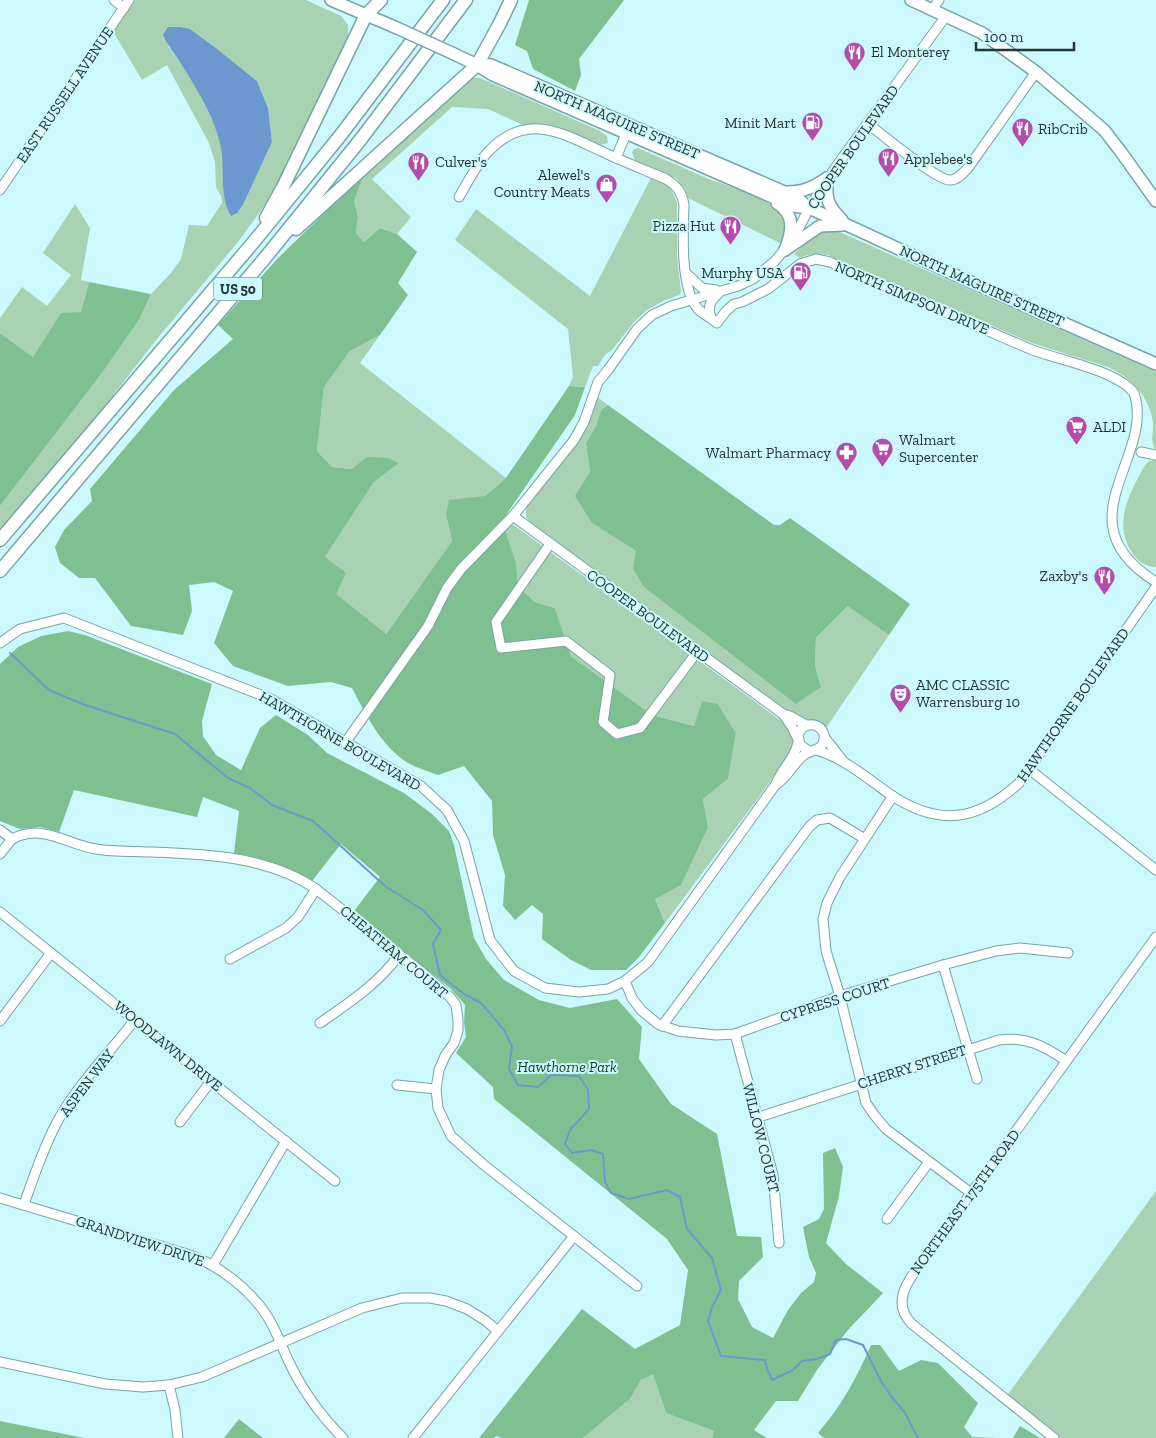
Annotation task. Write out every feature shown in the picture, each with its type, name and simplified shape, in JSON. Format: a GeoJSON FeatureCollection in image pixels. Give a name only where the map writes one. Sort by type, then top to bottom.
{"type":"FeatureCollection","features":[{"type":"Feature","properties":{"kind":"highway"},"geometry":{"type":"LineString","coordinates":[[252,244],[283,187],[366,15],[381,0]]}},
{"type":"Feature","properties":{"kind":"highway","name":"US 50"},"geometry":{"type":"LineString","coordinates":[[0,540],[252,244],[340,136],[443,0]]}},
{"type":"Feature","properties":{"kind":"highway","name":"US 50"},"geometry":{"type":"LineString","coordinates":[[0,571],[265,258],[361,139],[466,0]]}},
{"type":"Feature","properties":{"kind":"highway"},"geometry":{"type":"LineString","coordinates":[[265,258],[477,64],[511,0]]}},
{"type":"Feature","properties":{"kind":"main road","name":"NORTH MAGUIRE STREET"},"geometry":{"type":"LineString","coordinates":[[332,0],[477,64],[493,75],[626,134],[793,206],[808,208],[1156,364]]}},
{"type":"Feature","properties":{"kind":"main road"},"geometry":{"type":"LineString","coordinates":[[911,0],[982,33],[1036,72],[1104,130],[1156,202]]}},
{"type":"Feature","properties":{"kind":"main road","name":"NORTH MAGUIRE STREET"},"geometry":{"type":"LineString","coordinates":[[477,64],[491,65],[796,197],[808,208]]}},
{"type":"Feature","properties":{"kind":"main road"},"geometry":{"type":"LineString","coordinates":[[784,192],[795,192],[812,188],[827,178]]}},
{"type":"Feature","properties":{"kind":"main road"},"geometry":{"type":"LineString","coordinates":[[827,178],[826,199],[834,212],[847,225]]}},
{"type":"Feature","properties":{"kind":"main road"},"geometry":{"type":"LineString","coordinates":[[761,192],[782,207],[792,222],[792,232],[785,250]]}},
{"type":"Feature","properties":{"kind":"main road"},"geometry":{"type":"LineString","coordinates":[[785,250],[820,226],[847,225]]}},
{"type":"Feature","properties":{"kind":"street"},"geometry":{"type":"LineString","coordinates":[[114,0],[126,4]]}},
{"type":"Feature","properties":{"kind":"street"},"geometry":{"type":"LineString","coordinates":[[932,10],[939,0]]}},
{"type":"Feature","properties":{"kind":"street","name":"EAST RUSSELL AVENUE"},"geometry":{"type":"LineString","coordinates":[[0,190],[126,4]]}},
{"type":"Feature","properties":{"kind":"street","name":"COOPER BOULEVARD"},"geometry":{"type":"LineString","coordinates":[[345,743],[428,626],[448,588],[461,569],[513,516],[574,440],[584,422],[598,382],[637,329],[652,315],[671,306],[753,279],[766,270],[785,250],[797,233],[808,208],[827,178],[946,16]]}},
{"type":"Feature","properties":{"kind":"street"},"geometry":{"type":"LineString","coordinates":[[868,124],[925,168],[942,178],[954,180],[968,168],[1036,72]]}},
{"type":"Feature","properties":{"kind":"street"},"geometry":{"type":"LineString","coordinates":[[459,197],[489,151],[507,137],[537,129],[558,132],[666,179],[680,190],[684,205],[683,258],[692,299],[697,308],[711,318]]}},
{"type":"Feature","properties":{"kind":"street"},"geometry":{"type":"LineString","coordinates":[[616,158],[626,134]]}},
{"type":"Feature","properties":{"kind":"street","name":"NORTH SIMPSON DRIVE"},"geometry":{"type":"LineString","coordinates":[[711,318],[717,323],[734,304],[768,289],[800,264],[816,259],[830,262],[1042,353],[1109,375],[1134,392],[1144,415],[1145,427]]}},
{"type":"Feature","properties":{"kind":"street"},"geometry":{"type":"LineString","coordinates":[[686,273],[702,288],[721,291]]}},
{"type":"Feature","properties":{"kind":"street"},"geometry":{"type":"LineString","coordinates":[[711,318],[708,311],[710,301],[721,291]]}},
{"type":"Feature","properties":{"kind":"street"},"geometry":{"type":"LineString","coordinates":[[1144,442],[1140,456],[1156,455]]}},
{"type":"Feature","properties":{"kind":"street"},"geometry":{"type":"LineString","coordinates":[[1132,472],[1117,516],[1120,540],[1129,560],[1136,568],[1156,582]]}},
{"type":"Feature","properties":{"kind":"street","name":"COOPER BOULEVARD"},"geometry":{"type":"LineString","coordinates":[[513,516],[782,714],[792,727],[798,741]]}},
{"type":"Feature","properties":{"kind":"street"},"geometry":{"type":"LineString","coordinates":[[550,544],[496,622],[501,648],[566,641],[610,675],[603,722],[617,734],[640,728],[697,652]]}},
{"type":"Feature","properties":{"kind":"street","name":"HAWTHORNE BOULEVARD"},"geometry":{"type":"LineString","coordinates":[[824,738],[843,761],[893,796],[924,811],[954,816],[985,808],[998,801],[1019,783],[1156,587]]}},
{"type":"Feature","properties":{"kind":"street","name":"HAWTHORNE BOULEVARD"},"geometry":{"type":"LineString","coordinates":[[0,643],[20,629],[64,618],[270,699],[421,786],[447,810],[464,841],[490,940],[514,971],[545,988],[579,992],[608,989],[625,981],[648,962],[776,784],[780,773],[796,752],[798,741]]}},
{"type":"Feature","properties":{"kind":"street","name":"COOPER BOULEVARD"},"geometry":{"type":"LineString","coordinates":[[782,714],[790,716],[806,725]]}},
{"type":"Feature","properties":{"kind":"street"},"geometry":{"type":"LineString","coordinates":[[806,725],[819,727],[824,738],[822,745],[813,751],[802,748],[798,741],[800,731],[806,725]]}},
{"type":"Feature","properties":{"kind":"street","name":"HAWTHORNE BOULEVARD"},"geometry":{"type":"LineString","coordinates":[[776,784],[787,776],[800,759],[813,751],[843,761]]}},
{"type":"Feature","properties":{"kind":"street"},"geometry":{"type":"LineString","coordinates":[[1029,769],[1156,870]]}},
{"type":"Feature","properties":{"kind":"street"},"geometry":{"type":"LineString","coordinates":[[893,796],[832,890],[823,919],[826,951],[840,996],[866,1103],[886,1129],[971,1193]]}},
{"type":"Feature","properties":{"kind":"street"},"geometry":{"type":"LineString","coordinates":[[662,1026],[809,826],[816,820],[830,818],[865,839]]}},
{"type":"Feature","properties":{"kind":"street"},"geometry":{"type":"LineString","coordinates":[[0,830],[12,839],[0,854]]}},
{"type":"Feature","properties":{"kind":"street","name":"CHEATHAM COURT"},"geometry":{"type":"LineString","coordinates":[[12,839],[21,835],[38,832],[54,835],[97,849],[230,858],[274,868],[304,881],[316,889],[444,991],[456,1005],[458,1031],[454,1043],[445,1056],[439,1070],[436,1088],[438,1108],[451,1136],[637,1286]]}},
{"type":"Feature","properties":{"kind":"street"},"geometry":{"type":"LineString","coordinates":[[230,958],[286,928],[298,917],[316,889]]}},
{"type":"Feature","properties":{"kind":"street","name":"WOODLAWN DRIVE"},"geometry":{"type":"LineString","coordinates":[[0,912],[335,1181]]}},
{"type":"Feature","properties":{"kind":"street","name":"NORTHEAST 175TH ROAD"},"geometry":{"type":"LineString","coordinates":[[1054,1438],[912,1324],[905,1316],[902,1297],[905,1285],[1156,937]]}},
{"type":"Feature","properties":{"kind":"street","name":"CYPRESS COURT"},"geometry":{"type":"LineString","coordinates":[[625,981],[632,998],[641,1010],[662,1026],[696,1034],[735,1034],[840,996],[996,951],[1020,948],[1068,953]]}},
{"type":"Feature","properties":{"kind":"street"},"geometry":{"type":"LineString","coordinates":[[0,1021],[51,953]]}},
{"type":"Feature","properties":{"kind":"street"},"geometry":{"type":"LineString","coordinates":[[320,1023],[350,1003],[378,980],[390,968],[399,954]]}},
{"type":"Feature","properties":{"kind":"street"},"geometry":{"type":"LineString","coordinates":[[942,966],[977,1079]]}},
{"type":"Feature","properties":{"kind":"street","name":"ASPEN WAY"},"geometry":{"type":"LineString","coordinates":[[24,1204],[60,1117],[74,1094],[134,1021]]}},
{"type":"Feature","properties":{"kind":"street","name":"WILLOW COURT"},"geometry":{"type":"LineString","coordinates":[[735,1034],[773,1176],[780,1243]]}},
{"type":"Feature","properties":{"kind":"street","name":"CHERRY STREET"},"geometry":{"type":"LineString","coordinates":[[756,1118],[969,1049],[1012,1038],[1027,1040],[1066,1061]]}},
{"type":"Feature","properties":{"kind":"street"},"geometry":{"type":"LineString","coordinates":[[180,1122],[211,1081]]}},
{"type":"Feature","properties":{"kind":"street"},"geometry":{"type":"LineString","coordinates":[[397,1085],[436,1088]]}},
{"type":"Feature","properties":{"kind":"street"},"geometry":{"type":"LineString","coordinates":[[213,1265],[286,1141]]}},
{"type":"Feature","properties":{"kind":"street"},"geometry":{"type":"LineString","coordinates":[[887,1219],[929,1162]]}},
{"type":"Feature","properties":{"kind":"street","name":"GRANDVIEW DRIVE"},"geometry":{"type":"LineString","coordinates":[[0,1198],[187,1254],[222,1271],[252,1298],[266,1314],[274,1326],[289,1363],[314,1406],[343,1438]]}},
{"type":"Feature","properties":{"kind":"street"},"geometry":{"type":"LineString","coordinates":[[413,1438],[574,1236]]}},
{"type":"Feature","properties":{"kind":"street"},"geometry":{"type":"LineString","coordinates":[[0,1362],[105,1384],[143,1387],[169,1385],[202,1377],[362,1308],[402,1298],[430,1298],[446,1301],[468,1309],[498,1331]]}},
{"type":"Feature","properties":{"kind":"street"},"geometry":{"type":"LineString","coordinates":[[169,1385],[175,1410],[178,1438]]}},
{"type":"Feature","properties":{"kind":"green space"},"geometry":{"type":"Polygon","coordinates":[[[135,0],[306,0],[341,16],[348,25],[348,36],[273,194],[238,242],[157,339],[96,417],[0,529],[0,506],[102,373],[139,320],[151,294],[171,273],[181,259],[189,225],[207,226],[222,203],[221,196],[216,187],[215,162],[209,143],[167,65],[142,80],[114,33],[114,27],[135,0]],[[190,29],[168,46],[192,81],[212,119],[222,152],[225,196],[243,205],[272,142],[268,108],[257,81],[190,29]]]}},
{"type":"Feature","properties":{"kind":"green space"},"geometry":{"type":"Polygon","coordinates":[[[529,0],[624,0],[579,59],[581,75],[575,91],[533,69],[527,51],[515,45],[529,0]]]}},
{"type":"Feature","properties":{"kind":"green space"},"geometry":{"type":"Polygon","coordinates":[[[480,78],[600,131],[607,136],[608,143],[600,145],[561,128],[541,125],[525,126],[488,109],[452,107],[372,179],[411,217],[397,234],[380,228],[364,242],[356,233],[358,217],[354,201],[362,178],[340,198],[337,197],[468,79],[480,78]]]}},
{"type":"Feature","properties":{"kind":"green space"},"geometry":{"type":"Polygon","coordinates":[[[638,148],[711,180],[749,194],[778,209],[783,213],[786,224],[780,243],[688,198],[684,188],[676,178],[635,161],[632,152],[638,148]]]}},
{"type":"Feature","properties":{"kind":"green space"},"geometry":{"type":"Polygon","coordinates":[[[363,176],[354,201],[358,217],[356,233],[364,242],[380,228],[397,234],[417,252],[398,283],[408,295],[380,335],[350,351],[324,387],[317,451],[332,467],[352,469],[367,457],[388,458],[399,463],[374,482],[325,557],[346,573],[336,594],[386,634],[452,541],[446,515],[449,500],[485,496],[506,478],[569,386],[585,387],[575,415],[508,512],[503,523],[516,563],[518,586],[535,602],[555,608],[571,656],[652,715],[694,726],[702,701],[718,704],[736,733],[728,779],[703,799],[708,827],[681,885],[655,899],[665,923],[639,957],[626,970],[591,970],[571,960],[542,939],[543,914],[532,905],[515,920],[503,906],[505,875],[493,835],[492,801],[464,766],[438,775],[408,763],[398,756],[382,739],[352,688],[331,682],[288,686],[233,666],[214,643],[233,591],[214,582],[189,585],[192,611],[183,635],[131,626],[95,578],[79,578],[60,563],[55,547],[64,530],[92,501],[90,489],[174,390],[233,339],[218,325],[278,258],[363,176]]]}},
{"type":"Feature","properties":{"kind":"green space"},"geometry":{"type":"Polygon","coordinates":[[[652,176],[668,187],[677,203],[677,256],[681,292],[679,295],[647,310],[634,322],[612,350],[605,355],[598,366],[593,366],[585,387],[569,386],[573,377],[568,329],[455,240],[476,209],[590,296],[652,176]]]}},
{"type":"Feature","properties":{"kind":"green space"},"geometry":{"type":"Polygon","coordinates":[[[75,204],[90,228],[81,280],[89,282],[81,312],[61,314],[33,357],[0,333],[0,318],[22,287],[47,306],[71,275],[43,253],[75,204]]]}},
{"type":"Feature","properties":{"kind":"green space"},"geometry":{"type":"Polygon","coordinates":[[[835,230],[1156,372],[1156,450],[1152,437],[1153,423],[1151,414],[1144,396],[1132,382],[1116,371],[1032,343],[828,255],[817,254],[800,258],[794,254],[816,232],[835,230]]]}},
{"type":"Feature","properties":{"kind":"green space"},"geometry":{"type":"Polygon","coordinates":[[[89,282],[151,294],[139,320],[102,373],[0,506],[0,333],[33,357],[61,313],[81,312],[89,282]]]}},
{"type":"Feature","properties":{"kind":"green space"},"geometry":{"type":"Polygon","coordinates":[[[380,335],[360,363],[506,478],[485,496],[446,515],[452,541],[385,635],[335,594],[325,557],[374,482],[399,463],[352,469],[332,467],[317,451],[324,387],[350,351],[380,335]]]}},
{"type":"Feature","properties":{"kind":"green space"},"geometry":{"type":"Polygon","coordinates":[[[597,397],[608,405],[601,410],[596,426],[586,443],[590,472],[592,523],[636,551],[821,687],[815,666],[816,638],[849,605],[889,635],[826,728],[816,721],[805,720],[787,711],[530,522],[526,517],[526,508],[566,454],[597,397]]]}},
{"type":"Feature","properties":{"kind":"green space"},"geometry":{"type":"Polygon","coordinates":[[[608,405],[774,525],[780,525],[790,518],[910,604],[889,635],[848,606],[816,638],[815,666],[821,687],[796,704],[644,587],[633,569],[636,551],[592,523],[575,496],[590,472],[586,443],[596,426],[601,410],[608,405]]]}},
{"type":"Feature","properties":{"kind":"green space"},"geometry":{"type":"Polygon","coordinates":[[[1156,460],[1156,567],[1152,567],[1145,565],[1136,558],[1126,540],[1123,529],[1126,507],[1134,486],[1145,465],[1149,461],[1156,460]]]}},
{"type":"Feature","properties":{"kind":"green space"},"geometry":{"type":"Polygon","coordinates":[[[508,512],[508,518],[511,523],[784,723],[792,734],[793,747],[784,763],[665,923],[655,899],[708,827],[703,799],[728,779],[736,733],[718,704],[702,702],[694,726],[652,715],[571,656],[555,608],[535,602],[518,586],[516,563],[503,523],[508,512]]]}},
{"type":"Feature","properties":{"kind":"green space","name":"Hawthorne Park"},"geometry":{"type":"Polygon","coordinates":[[[68,631],[85,635],[212,684],[202,721],[203,736],[216,755],[241,770],[260,728],[276,715],[308,735],[327,753],[404,793],[432,814],[449,831],[454,845],[474,938],[486,959],[504,980],[539,1000],[570,1008],[617,999],[642,1027],[639,1059],[671,1104],[717,1134],[737,1236],[761,1237],[763,1257],[739,1281],[738,1299],[752,1327],[773,1338],[788,1310],[801,1293],[814,1282],[816,1273],[809,1257],[803,1227],[819,1219],[824,1209],[823,1153],[835,1148],[843,1167],[839,1196],[826,1243],[846,1264],[883,1293],[848,1330],[817,1370],[798,1401],[776,1401],[754,1430],[767,1438],[712,1438],[714,1431],[666,1413],[653,1374],[641,1380],[630,1399],[583,1438],[502,1438],[496,1436],[494,1438],[479,1438],[582,1309],[635,1349],[680,1325],[688,1270],[667,1239],[494,1099],[493,1087],[456,1053],[466,1037],[464,1022],[465,1005],[451,989],[354,911],[380,877],[341,844],[312,881],[258,858],[234,853],[239,811],[203,797],[197,817],[74,790],[59,832],[41,827],[20,829],[0,821],[0,664],[18,647],[41,636],[68,631]]]}},
{"type":"Feature","properties":{"kind":"green space"},"geometry":{"type":"Polygon","coordinates":[[[1156,1191],[1156,1438],[1059,1438],[1006,1397],[1156,1191]]]}},
{"type":"Feature","properties":{"kind":"green space"},"geometry":{"type":"Polygon","coordinates":[[[871,1345],[880,1345],[899,1371],[921,1360],[938,1363],[978,1403],[964,1427],[972,1437],[996,1438],[824,1438],[818,1433],[848,1391],[871,1345]]]}},
{"type":"Feature","properties":{"kind":"green space"},"geometry":{"type":"Polygon","coordinates":[[[653,1373],[666,1413],[714,1431],[712,1438],[583,1438],[630,1399],[641,1380],[653,1373]]]}},
{"type":"Feature","properties":{"kind":"green space"},"geometry":{"type":"Polygon","coordinates":[[[239,1419],[263,1438],[224,1438],[239,1419]]]}},
{"type":"Feature","properties":{"kind":"green space"},"geometry":{"type":"Polygon","coordinates":[[[0,1421],[84,1438],[0,1438],[0,1421]]]}},
{"type":"Feature","properties":{"kind":"green space"},"geometry":{"type":"Polygon","coordinates":[[[1020,1426],[1040,1438],[1013,1438],[1020,1426]]]}},
{"type":"Feature","properties":{"kind":"water"},"geometry":{"type":"Polygon","coordinates":[[[168,27],[190,29],[257,81],[268,108],[272,142],[243,205],[237,213],[231,216],[225,200],[222,156],[218,137],[210,115],[199,94],[163,35],[168,27]]]}},
{"type":"Feature","properties":{"kind":"waterway"},"geometry":{"type":"LineString","coordinates":[[10,653],[49,690],[85,705],[175,734],[228,778],[250,788],[272,805],[313,821],[385,886],[423,910],[441,930],[433,944],[440,975],[464,994],[481,1003],[504,1030],[512,1046],[509,1069],[518,1085],[538,1087],[551,1075],[579,1076],[588,1090],[589,1109],[570,1130],[565,1144],[572,1153],[591,1150],[603,1154],[605,1182],[611,1193],[629,1199],[667,1190],[680,1197],[687,1229],[712,1258],[721,1290],[712,1307],[708,1321],[721,1356],[765,1360],[772,1380],[793,1370],[802,1361],[817,1359],[830,1354],[836,1340],[846,1339],[863,1345],[881,1381],[905,1413],[918,1438]]}},
{"type":"Feature","properties":{"kind":"place","name":"El Monterey"},"geometry":{"type":"Point","coordinates":[855,71]}},
{"type":"Feature","properties":{"kind":"place","name":"Minit Mart"},"geometry":{"type":"Point","coordinates":[812,142]}},
{"type":"Feature","properties":{"kind":"place","name":"RibCrib"},"geometry":{"type":"Point","coordinates":[1022,148]}},
{"type":"Feature","properties":{"kind":"place","name":"Applebee's"},"geometry":{"type":"Point","coordinates":[888,178]}},
{"type":"Feature","properties":{"kind":"place","name":"Culver's"},"geometry":{"type":"Point","coordinates":[419,181]}},
{"type":"Feature","properties":{"kind":"place","name":"Alewel's Country Meats"},"geometry":{"type":"Point","coordinates":[606,203]}},
{"type":"Feature","properties":{"kind":"place","name":"Pizza Hut"},"geometry":{"type":"Point","coordinates":[731,245]}},
{"type":"Feature","properties":{"kind":"place","name":"Murphy USA"},"geometry":{"type":"Point","coordinates":[800,292]}},
{"type":"Feature","properties":{"kind":"place","name":"ALDI"},"geometry":{"type":"Point","coordinates":[1077,446]}},
{"type":"Feature","properties":{"kind":"place","name":"Walmart Supercenter"},"geometry":{"type":"Point","coordinates":[883,468]}},
{"type":"Feature","properties":{"kind":"place","name":"Walmart Pharmacy"},"geometry":{"type":"Point","coordinates":[847,472]}},
{"type":"Feature","properties":{"kind":"place","name":"Zaxby's"},"geometry":{"type":"Point","coordinates":[1104,595]}},
{"type":"Feature","properties":{"kind":"place","name":"AMC CLASSIC Warrensburg 10"},"geometry":{"type":"Point","coordinates":[900,713]}}]}
